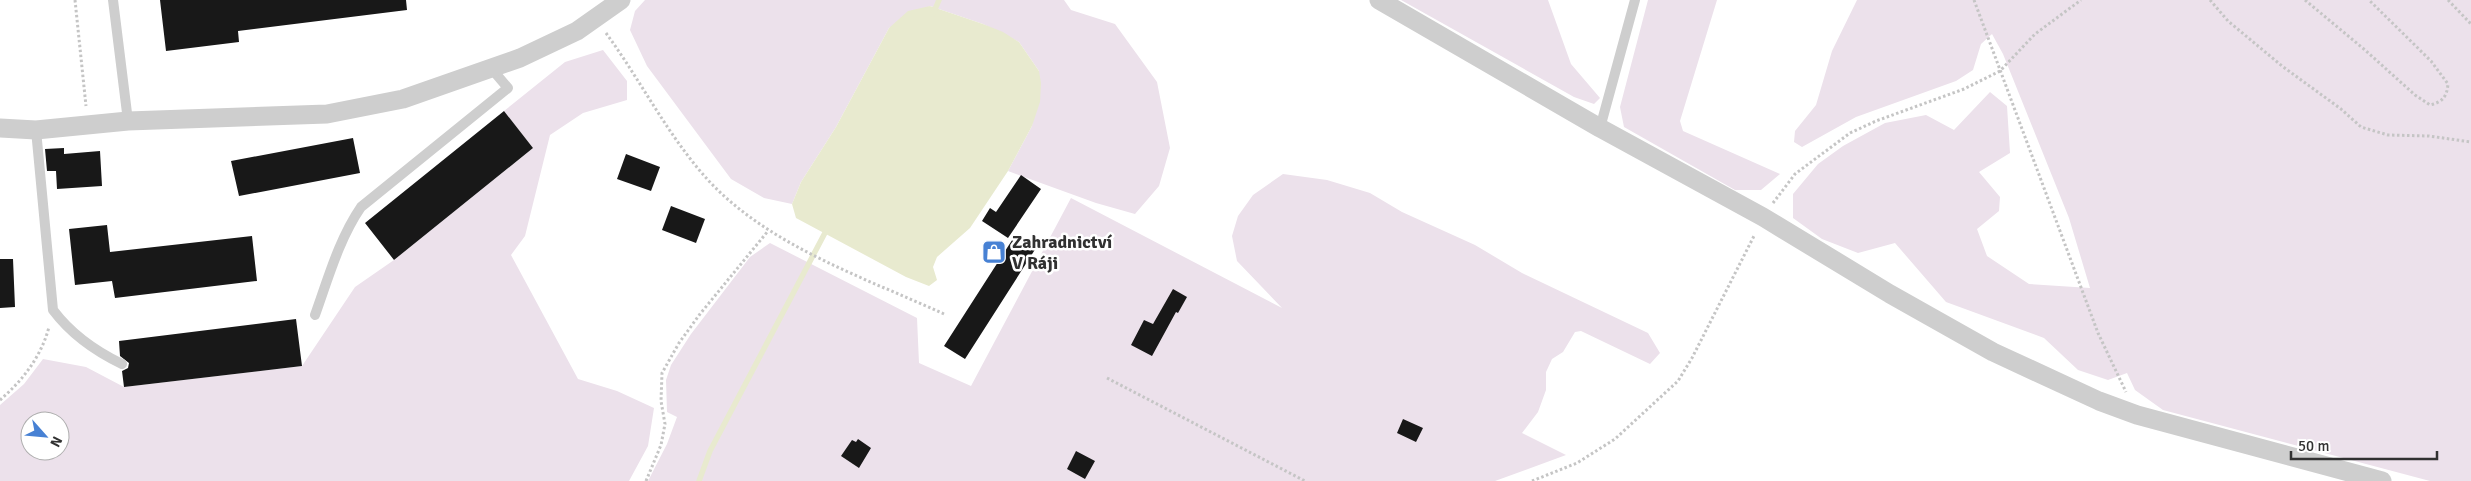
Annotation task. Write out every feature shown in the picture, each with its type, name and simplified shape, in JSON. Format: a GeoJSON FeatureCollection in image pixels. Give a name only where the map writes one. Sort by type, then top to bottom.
{"type":"FeatureCollection","features":[{"type":"Feature","properties":{"kind":"street"},"geometry":{"type":"LineString","coordinates":[[0,128],[36,130],[128,121],[327,114],[403,99],[520,58],[577,31],[622,0]]}},
{"type":"Feature","properties":{"kind":"street"},"geometry":{"type":"LineString","coordinates":[[1379,0],[1600,128],[1763,217],[1890,294],[1993,352],[2099,401],[2137,415],[2382,481]]}},
{"type":"Feature","properties":{"kind":"lane"},"geometry":{"type":"LineString","coordinates":[[113,0],[128,121]]}},
{"type":"Feature","properties":{"kind":"lane"},"geometry":{"type":"LineString","coordinates":[[1600,128],[1635,0]]}},
{"type":"Feature","properties":{"kind":"lane"},"geometry":{"type":"LineString","coordinates":[[315,315],[351,221],[362,207],[508,88],[491,68]]}},
{"type":"Feature","properties":{"kind":"lane"},"geometry":{"type":"LineString","coordinates":[[36,130],[53,310],[62,322],[85,343],[122,364]]}},
{"type":"Feature","properties":{"kind":"path"},"geometry":{"type":"LineString","coordinates":[[75,0],[88,125]]}},
{"type":"Feature","properties":{"kind":"path"},"geometry":{"type":"LineString","coordinates":[[1974,0],[2098,334],[2137,415]]}},
{"type":"Feature","properties":{"kind":"path"},"geometry":{"type":"LineString","coordinates":[[1532,481],[1577,463],[1616,438],[1678,380],[1692,358],[1735,276],[1763,217],[1795,174],[1850,133],[1876,121],[1964,89],[2000,71],[2036,34],[2081,0]]}},
{"type":"Feature","properties":{"kind":"path"},"geometry":{"type":"LineString","coordinates":[[2210,0],[2242,32],[2361,127],[2388,135],[2429,136],[2471,142]]}},
{"type":"Feature","properties":{"kind":"path"},"geometry":{"type":"LineString","coordinates":[[2305,0],[2415,95],[2430,105],[2440,103],[2447,94],[2448,84],[2430,61],[2369,0]]}},
{"type":"Feature","properties":{"kind":"path"},"geometry":{"type":"LineString","coordinates":[[2448,0],[2471,24]]}},
{"type":"Feature","properties":{"kind":"path"},"geometry":{"type":"LineString","coordinates":[[596,18],[676,138],[708,179],[748,218],[782,240],[944,314]]}},
{"type":"Feature","properties":{"kind":"path"},"geometry":{"type":"LineString","coordinates":[[646,481],[661,445],[665,424],[661,401],[662,373],[679,343],[700,314],[768,231]]}},
{"type":"Feature","properties":{"kind":"path"},"geometry":{"type":"LineString","coordinates":[[0,400],[18,384],[38,356],[53,310]]}},
{"type":"Feature","properties":{"kind":"path"},"geometry":{"type":"LineString","coordinates":[[1107,378],[1305,481]]}},
{"type":"Feature","properties":{"kind":"shaded area"},"geometry":{"type":"Polygon","coordinates":[[[645,0],[1064,0],[1071,10],[1115,24],[1157,82],[1170,148],[1159,186],[1135,214],[1096,203],[1008,171],[1032,126],[1039,71],[1019,42],[983,24],[930,6],[889,28],[836,127],[801,182],[792,204],[764,198],[731,179],[647,66],[630,30],[635,11],[645,0]]]}},
{"type":"Feature","properties":{"kind":"shaded area"},"geometry":{"type":"Polygon","coordinates":[[[1401,0],[1548,0],[1571,64],[1600,98],[1594,104],[1574,97],[1401,0]]]}},
{"type":"Feature","properties":{"kind":"shaded area"},"geometry":{"type":"Polygon","coordinates":[[[1648,0],[1717,0],[1680,121],[1683,131],[1780,174],[1761,190],[1735,190],[1624,127],[1620,107],[1648,0]]]}},
{"type":"Feature","properties":{"kind":"shaded area"},"geometry":{"type":"Polygon","coordinates":[[[1857,0],[2471,0],[2471,481],[2430,481],[2163,410],[2135,390],[2127,373],[2108,380],[2078,370],[2044,338],[1946,302],[1895,243],[1858,253],[1822,239],[1793,218],[1793,194],[1818,164],[1843,146],[1885,123],[1926,115],[1954,130],[1990,92],[2007,106],[2010,153],[1979,172],[2000,197],[1999,211],[1977,229],[1987,256],[2029,284],[2090,288],[2069,218],[2003,54],[1992,34],[1981,44],[1973,70],[1956,81],[1856,117],[1802,147],[1794,142],[1795,131],[1816,105],[1832,51],[1857,0]]]}},
{"type":"Feature","properties":{"kind":"shaded area"},"geometry":{"type":"Polygon","coordinates":[[[930,6],[1003,32],[1019,42],[1039,71],[1041,83],[1040,102],[1032,126],[1008,171],[970,228],[937,257],[933,267],[937,280],[929,286],[906,277],[796,218],[792,204],[801,182],[836,127],[889,28],[908,11],[930,6]]]}},
{"type":"Feature","properties":{"kind":"shaded area"},"geometry":{"type":"Polygon","coordinates":[[[603,50],[627,81],[627,100],[583,113],[550,135],[525,236],[511,255],[578,379],[617,391],[654,408],[648,446],[629,481],[0,481],[0,405],[24,384],[43,359],[86,367],[124,387],[302,366],[355,287],[394,260],[533,148],[504,111],[565,62],[603,50]]]}},
{"type":"Feature","properties":{"kind":"shaded area"},"geometry":{"type":"Polygon","coordinates":[[[1283,174],[1327,180],[1370,193],[1402,212],[1475,245],[1522,273],[1648,333],[1660,353],[1650,364],[1581,331],[1575,332],[1563,352],[1552,359],[1546,372],[1546,390],[1538,412],[1522,433],[1566,455],[1495,481],[648,481],[667,444],[677,417],[667,412],[666,380],[671,365],[691,334],[750,257],[770,243],[917,318],[919,363],[971,386],[1071,198],[1282,308],[1237,261],[1232,236],[1238,216],[1253,195],[1283,174]]]}},
{"type":"Feature","properties":{"kind":"building"},"geometry":{"type":"Polygon","coordinates":[[[160,0],[406,0],[407,10],[238,31],[239,42],[166,51],[160,0]]]}},
{"type":"Feature","properties":{"kind":"building"},"geometry":{"type":"Polygon","coordinates":[[[504,111],[533,148],[394,260],[365,223],[504,111]]]}},
{"type":"Feature","properties":{"kind":"building"},"geometry":{"type":"Polygon","coordinates":[[[353,138],[360,173],[239,196],[231,161],[353,138]]]}},
{"type":"Feature","properties":{"kind":"building"},"geometry":{"type":"Polygon","coordinates":[[[64,148],[64,154],[100,151],[102,186],[57,189],[56,171],[47,171],[45,149],[64,148]]]}},
{"type":"Feature","properties":{"kind":"building"},"geometry":{"type":"Polygon","coordinates":[[[626,154],[660,167],[651,191],[617,179],[626,154]]]}},
{"type":"Feature","properties":{"kind":"building"},"geometry":{"type":"Polygon","coordinates":[[[1021,175],[1041,189],[1008,238],[982,221],[990,208],[996,212],[1021,175]]]}},
{"type":"Feature","properties":{"kind":"building"},"geometry":{"type":"Polygon","coordinates":[[[671,206],[705,219],[696,243],[662,230],[671,206]]]}},
{"type":"Feature","properties":{"kind":"building"},"geometry":{"type":"Polygon","coordinates":[[[107,225],[110,252],[252,236],[257,281],[115,298],[112,281],[75,285],[69,229],[107,225]]]}},
{"type":"Feature","properties":{"kind":"building"},"geometry":{"type":"Polygon","coordinates":[[[1016,234],[1036,248],[965,359],[944,346],[1016,234]]]}},
{"type":"Feature","properties":{"kind":"building"},"geometry":{"type":"Polygon","coordinates":[[[0,259],[13,259],[15,307],[0,308],[0,259]]]}},
{"type":"Feature","properties":{"kind":"building"},"geometry":{"type":"Polygon","coordinates":[[[1173,289],[1187,297],[1178,313],[1176,312],[1152,356],[1131,345],[1144,320],[1153,324],[1173,289]]]}},
{"type":"Feature","properties":{"kind":"building"},"geometry":{"type":"Polygon","coordinates":[[[296,319],[302,366],[124,387],[122,371],[128,368],[129,363],[120,356],[119,341],[296,319]]]}},
{"type":"Feature","properties":{"kind":"building"},"geometry":{"type":"Polygon","coordinates":[[[1403,419],[1423,428],[1416,442],[1397,433],[1403,419]]]}},
{"type":"Feature","properties":{"kind":"building"},"geometry":{"type":"Polygon","coordinates":[[[858,439],[871,448],[859,468],[841,456],[852,440],[856,442],[858,439]]]}},
{"type":"Feature","properties":{"kind":"building"},"geometry":{"type":"Polygon","coordinates":[[[1076,451],[1095,461],[1085,479],[1067,469],[1076,451]]]}},
{"type":"Feature","properties":{"kind":"waterway"},"geometry":{"type":"LineString","coordinates":[[933,14],[939,0]]}},
{"type":"Feature","properties":{"kind":"waterway"},"geometry":{"type":"LineString","coordinates":[[699,481],[710,451],[827,229]]}},
{"type":"Feature","properties":{"kind":"place","name":"Zahradnictví V Ráji"},"geometry":{"type":"Point","coordinates":[994,252]}}]}
